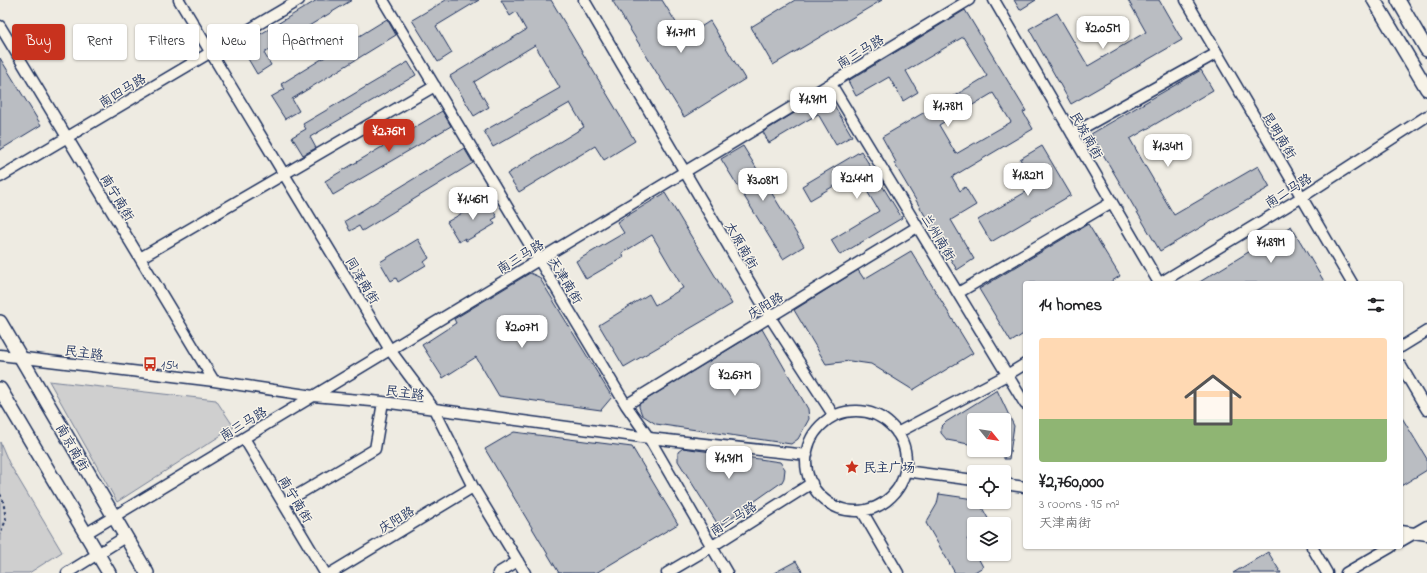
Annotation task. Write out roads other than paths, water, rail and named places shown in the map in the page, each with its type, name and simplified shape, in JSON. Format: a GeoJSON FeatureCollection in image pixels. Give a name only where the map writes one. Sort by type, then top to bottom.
{"type":"FeatureCollection","features":[{"type":"Feature","properties":{"kind":"main road"},"geometry":{"type":"LineString","coordinates":[[1374,0],[1427,89]]}},
{"type":"Feature","properties":{"kind":"main road"},"geometry":{"type":"LineString","coordinates":[[1398,0],[1427,50]]}},
{"type":"Feature","properties":{"kind":"main road","name":"南京南街"},"geometry":{"type":"LineString","coordinates":[[0,322],[147,573]]}},
{"type":"Feature","properties":{"kind":"main road"},"geometry":{"type":"LineString","coordinates":[[0,389],[109,573]]}},
{"type":"Feature","properties":{"kind":"street","name":"同泽南街"},"geometry":{"type":"LineString","coordinates":[[179,0],[207,46]]}},
{"type":"Feature","properties":{"kind":"street","name":"南四马路"},"geometry":{"type":"LineString","coordinates":[[258,24],[299,0]]}},
{"type":"Feature","properties":{"kind":"street","name":"天津南街"},"geometry":{"type":"LineString","coordinates":[[383,0],[626,405],[649,438],[727,573]]}},
{"type":"Feature","properties":{"kind":"street","name":"太原南街"},"geometry":{"type":"LineString","coordinates":[[584,0],[770,317],[834,416]]}},
{"type":"Feature","properties":{"kind":"street","name":"南三马路"},"geometry":{"type":"LineString","coordinates":[[85,534],[969,0]]}},
{"type":"Feature","properties":{"kind":"street","name":"民族南街"},"geometry":{"type":"LineString","coordinates":[[994,0],[1158,281]]}},
{"type":"Feature","properties":{"kind":"street","name":"昆明南街"},"geometry":{"type":"LineString","coordinates":[[1186,0],[1351,281]]}},
{"type":"Feature","properties":{"kind":"street","name":"南宁南街"},"geometry":{"type":"LineString","coordinates":[[0,26],[214,381]]}},
{"type":"Feature","properties":{"kind":"street"},"geometry":{"type":"LineString","coordinates":[[1072,134],[1217,53]]}},
{"type":"Feature","properties":{"kind":"street","name":"南四马路"},"geometry":{"type":"LineString","coordinates":[[0,177],[207,54]]}},
{"type":"Feature","properties":{"kind":"street","name":"同泽南街"},"geometry":{"type":"LineString","coordinates":[[216,60],[390,350],[434,409],[473,487],[525,573]]}},
{"type":"Feature","properties":{"kind":"street","name":"兰州南街"},"geometry":{"type":"LineString","coordinates":[[830,84],[1023,401]]}},
{"type":"Feature","properties":{"kind":"street"},"geometry":{"type":"LineString","coordinates":[[140,258],[435,86]]}},
{"type":"Feature","properties":{"kind":"street","name":"南二马路"},"geometry":{"type":"LineString","coordinates":[[1162,281],[1302,198],[1427,116]]}},
{"type":"Feature","properties":{"kind":"street"},"geometry":{"type":"LineString","coordinates":[[958,293],[1112,202]]}},
{"type":"Feature","properties":{"kind":"street","name":"庆阳路"},"geometry":{"type":"LineString","coordinates":[[626,405],[917,227]]}},
{"type":"Feature","properties":{"kind":"street"},"geometry":{"type":"LineString","coordinates":[[1403,346],[1427,332]]}},
{"type":"Feature","properties":{"kind":"street","name":"民主路"},"geometry":{"type":"LineString","coordinates":[[0,355],[214,381],[313,396],[383,402],[649,438],[807,455]]}},
{"type":"Feature","properties":{"kind":"street"},"geometry":{"type":"LineString","coordinates":[[897,433],[1023,365]]}},
{"type":"Feature","properties":{"kind":"street"},"geometry":{"type":"LineString","coordinates":[[1403,369],[1427,410]]}},
{"type":"Feature","properties":{"kind":"street"},"geometry":{"type":"LineString","coordinates":[[284,503],[375,449],[383,402]]}},
{"type":"Feature","properties":{"kind":"street"},"geometry":{"type":"LineString","coordinates":[[848,412],[862,412],[876,415],[888,422],[897,433],[904,445],[906,458],[905,471],[900,486],[890,498],[877,507],[862,511],[847,510],[832,505],[820,496],[812,483],[807,470],[807,455],[812,439],[821,426],[834,416],[848,412]]}},
{"type":"Feature","properties":{"kind":"street","name":"南宁南街"},"geometry":{"type":"LineString","coordinates":[[244,438],[325,573]]}},
{"type":"Feature","properties":{"kind":"street"},"geometry":{"type":"LineString","coordinates":[[905,471],[967,479]]}},
{"type":"Feature","properties":{"kind":"street","name":"南二马路"},"geometry":{"type":"LineString","coordinates":[[667,573],[812,483]]}},
{"type":"Feature","properties":{"kind":"street"},"geometry":{"type":"LineString","coordinates":[[1011,485],[1023,487]]}},
{"type":"Feature","properties":{"kind":"street","name":"庆阳路"},"geometry":{"type":"LineString","coordinates":[[332,573],[473,487]]}},
{"type":"Feature","properties":{"kind":"street"},"geometry":{"type":"LineString","coordinates":[[862,511],[898,573]]}},
{"type":"Feature","properties":{"kind":"street"},"geometry":{"type":"LineString","coordinates":[[1403,540],[1427,526]]}},
{"type":"Feature","properties":{"kind":"street"},"geometry":{"type":"LineString","coordinates":[[1403,532],[1427,535]]}},
{"type":"Feature","properties":{"kind":"street"},"geometry":{"type":"LineString","coordinates":[[67,573],[125,537]]}},
{"type":"Feature","properties":{"kind":"street"},"geometry":{"type":"LineString","coordinates":[[1313,549],[1327,573]]}},
{"type":"Feature","properties":{"kind":"street"},"geometry":{"type":"LineString","coordinates":[[1346,573],[1388,549]]}},
{"type":"Feature","properties":{"kind":"street"},"geometry":{"type":"LineString","coordinates":[[498,573],[518,561]]}},
{"type":"Feature","properties":{"kind":"place","name":"154"},"geometry":{"type":"Point","coordinates":[150,364]}},
{"type":"Feature","properties":{"kind":"place","name":"民主广场"},"geometry":{"type":"Point","coordinates":[852,467]}}]}
